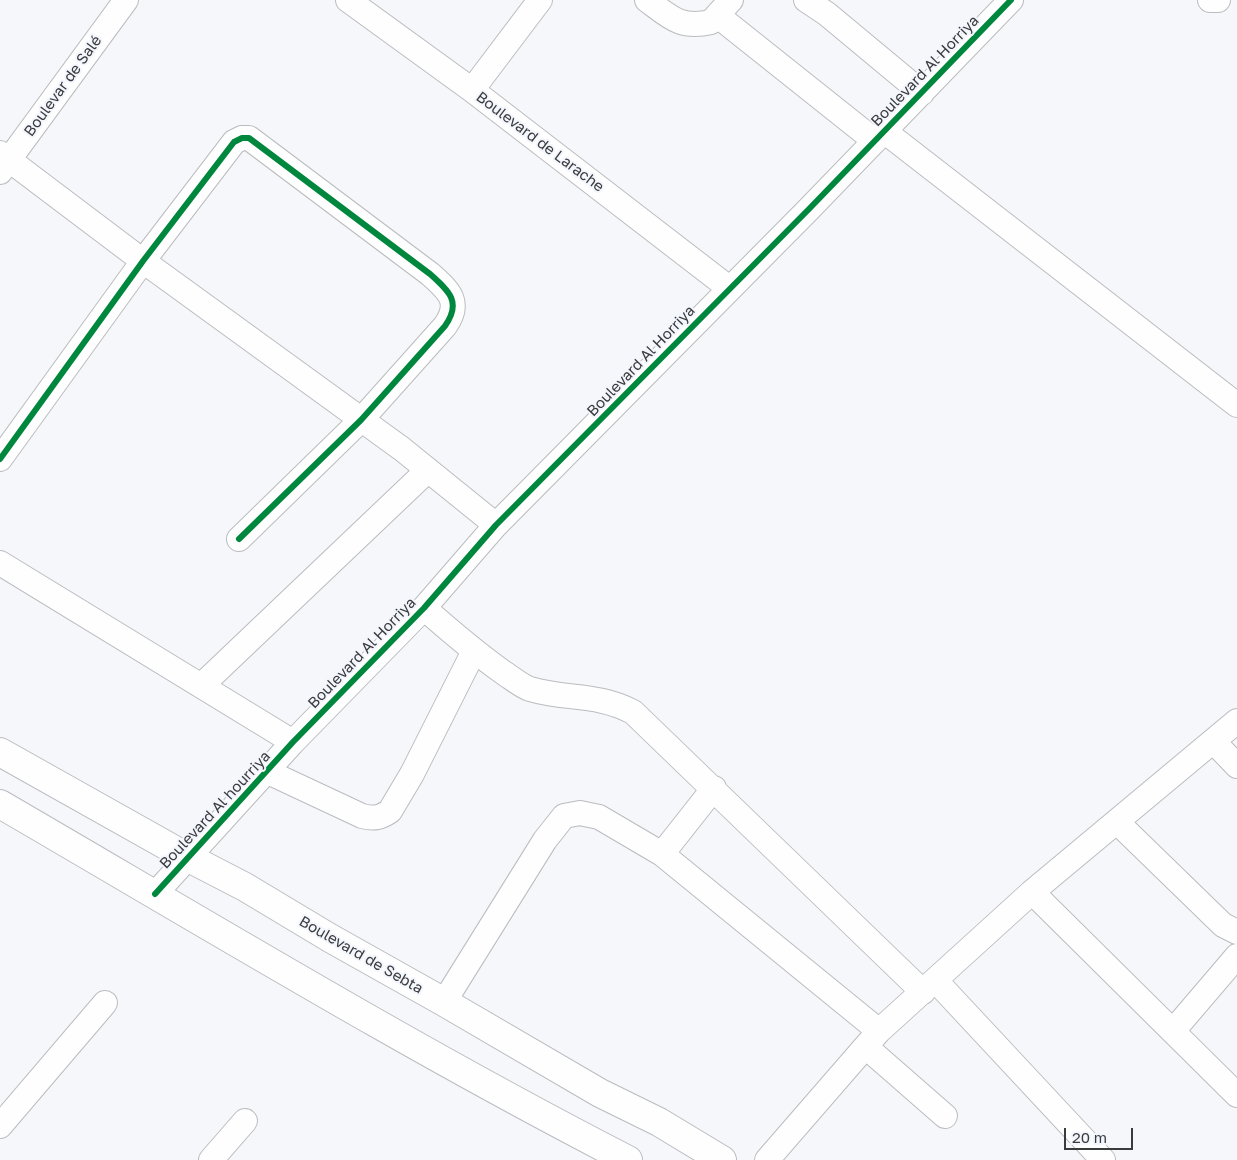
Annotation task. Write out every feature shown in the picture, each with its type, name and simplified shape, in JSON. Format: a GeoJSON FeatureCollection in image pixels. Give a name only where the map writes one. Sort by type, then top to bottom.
{"type":"FeatureCollection","features":[{"type":"Feature","properties":{"kind":"street","name":"Boulevar de Salé"},"geometry":{"type":"LineString","coordinates":[[3,162],[126,0]]}},
{"type":"Feature","properties":{"kind":"street","name":"Boulevard de Larache"},"geometry":{"type":"LineString","coordinates":[[348,0],[472,90],[729,288]]}},
{"type":"Feature","properties":{"kind":"street"},"geometry":{"type":"LineString","coordinates":[[472,90],[540,0]]}},
{"type":"Feature","properties":{"kind":"street"},"geometry":{"type":"LineString","coordinates":[[647,0],[673,20],[687,25],[711,22],[725,8],[880,136],[1237,405]]}},
{"type":"Feature","properties":{"kind":"street"},"geometry":{"type":"LineString","coordinates":[[806,0],[827,14],[922,93]]}},
{"type":"Feature","properties":{"kind":"street","name":"Boulevard Al Horriya"},"geometry":{"type":"LineString","coordinates":[[293,742],[424,608],[496,525],[880,136],[1011,0]]}},
{"type":"Feature","properties":{"kind":"street"},"geometry":{"type":"LineString","coordinates":[[1210,0],[1218,0]]}},
{"type":"Feature","properties":{"kind":"street"},"geometry":{"type":"LineString","coordinates":[[0,459],[143,261],[234,142],[242,138],[256,142],[430,274],[446,288],[452,298],[451,317],[445,326],[361,420],[239,539]]}},
{"type":"Feature","properties":{"kind":"street"},"geometry":{"type":"LineString","coordinates":[[3,162],[143,261],[361,420],[428,470],[496,525]]}},
{"type":"Feature","properties":{"kind":"street"},"geometry":{"type":"LineString","coordinates":[[202,685],[428,470]]}},
{"type":"Feature","properties":{"kind":"street"},"geometry":{"type":"LineString","coordinates":[[0,562],[293,742]]}},
{"type":"Feature","properties":{"kind":"street"},"geometry":{"type":"LineString","coordinates":[[424,608],[474,651],[527,688],[544,692],[594,697],[616,703],[633,712],[930,986],[1103,1160]]}},
{"type":"Feature","properties":{"kind":"street"},"geometry":{"type":"LineString","coordinates":[[268,772],[362,816],[373,819],[386,814],[390,811],[412,774],[474,651]]}},
{"type":"Feature","properties":{"kind":"street"},"geometry":{"type":"LineString","coordinates":[[766,1160],[872,1039],[1032,892],[1237,720]]}},
{"type":"Feature","properties":{"kind":"street"},"geometry":{"type":"LineString","coordinates":[[1213,741],[1237,766]]}},
{"type":"Feature","properties":{"kind":"street","name":"Boulevard Al hourriya"},"geometry":{"type":"LineString","coordinates":[[155,894],[268,772],[293,742]]}},
{"type":"Feature","properties":{"kind":"street","name":"Boulevard de Sebta"},"geometry":{"type":"LineString","coordinates":[[0,752],[187,858],[245,887],[600,1093],[659,1122],[722,1160]]}},
{"type":"Feature","properties":{"kind":"street"},"geometry":{"type":"LineString","coordinates":[[662,854],[714,788]]}},
{"type":"Feature","properties":{"kind":"street"},"geometry":{"type":"LineString","coordinates":[[0,804],[220,934],[518,1103],[628,1160]]}},
{"type":"Feature","properties":{"kind":"street"},"geometry":{"type":"LineString","coordinates":[[444,1002],[545,840],[564,816],[580,813],[599,817],[662,854],[872,1039],[945,1116]]}},
{"type":"Feature","properties":{"kind":"street"},"geometry":{"type":"LineString","coordinates":[[1117,822],[1223,925],[1237,932]]}},
{"type":"Feature","properties":{"kind":"street"},"geometry":{"type":"LineString","coordinates":[[1032,892],[1237,1095]]}},
{"type":"Feature","properties":{"kind":"street"},"geometry":{"type":"LineString","coordinates":[[1173,1031],[1237,956]]}},
{"type":"Feature","properties":{"kind":"street"},"geometry":{"type":"LineString","coordinates":[[0,1126],[105,1003]]}},
{"type":"Feature","properties":{"kind":"street"},"geometry":{"type":"LineString","coordinates":[[211,1160],[245,1121]]}},
{"type":"Feature","properties":{"kind":"cycle path"},"geometry":{"type":"LineString","coordinates":[[155,894],[293,742],[424,608],[496,525],[809,209],[1011,0]]}},
{"type":"Feature","properties":{"kind":"cycle path"},"geometry":{"type":"LineString","coordinates":[[0,459],[143,261],[234,142],[242,138],[249,138],[430,274],[448,292],[453,303],[450,318],[445,326],[361,420],[239,539]]}}]}
